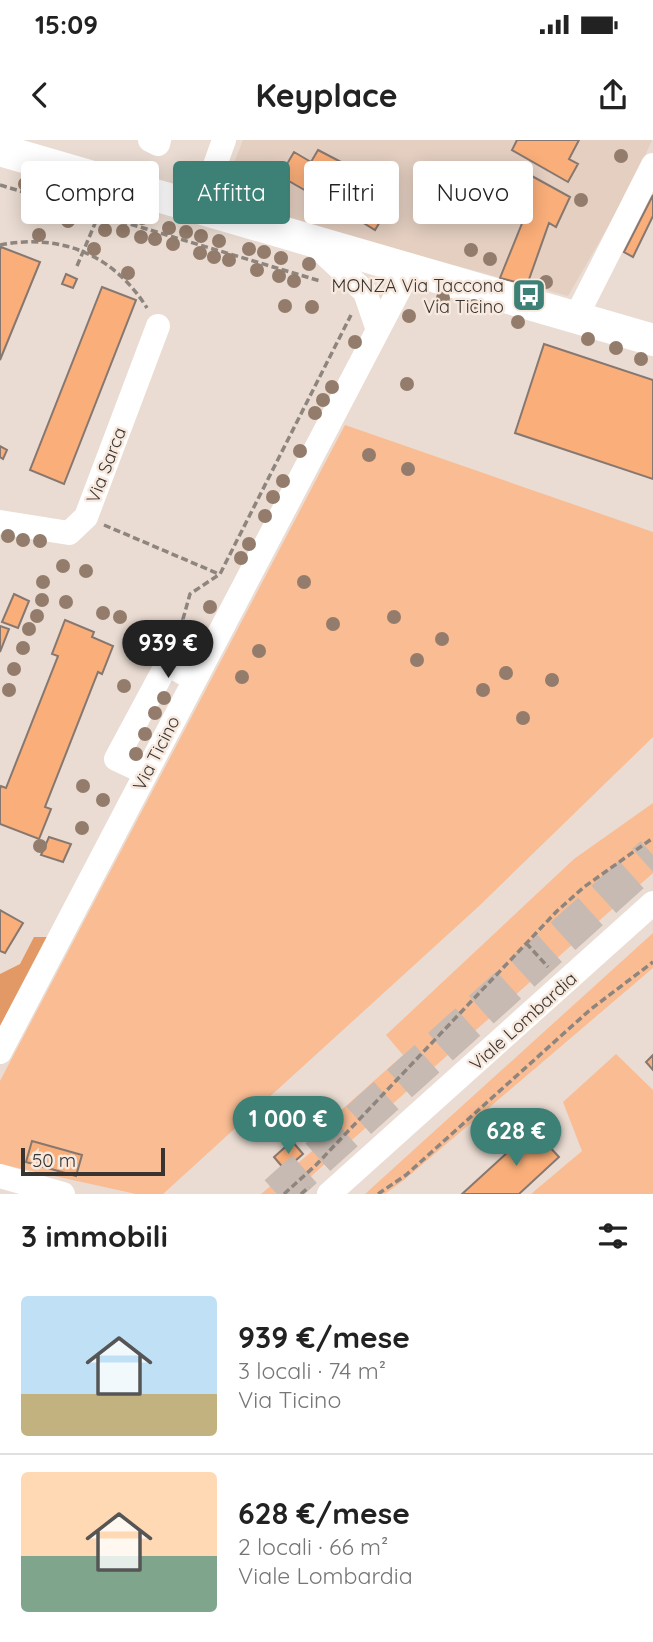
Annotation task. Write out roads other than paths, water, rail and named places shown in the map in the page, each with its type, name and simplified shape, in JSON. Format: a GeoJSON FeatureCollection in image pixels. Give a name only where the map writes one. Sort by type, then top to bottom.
{"type":"FeatureCollection","features":[{"type":"Feature","properties":{"kind":"main road"},"geometry":{"type":"LineString","coordinates":[[0,149],[173,199]]}},
{"type":"Feature","properties":{"kind":"main road"},"geometry":{"type":"LineString","coordinates":[[259,224],[653,340]]}},
{"type":"Feature","properties":{"kind":"street"},"geometry":{"type":"LineString","coordinates":[[150,140],[158,144],[159,140]]}},
{"type":"Feature","properties":{"kind":"street"},"geometry":{"type":"LineString","coordinates":[[216,161],[224,140]]}},
{"type":"Feature","properties":{"kind":"street"},"geometry":{"type":"LineString","coordinates":[[576,317],[653,165]]}},
{"type":"Feature","properties":{"kind":"street"},"geometry":{"type":"LineString","coordinates":[[308,238],[365,292],[378,330]]}},
{"type":"Feature","properties":{"kind":"street","name":"Via Ticino"},"geometry":{"type":"LineString","coordinates":[[2,1045],[410,269]]}},
{"type":"Feature","properties":{"kind":"street","name":"Via Sarca"},"geometry":{"type":"LineString","coordinates":[[0,522],[69,533],[86,517],[158,326]]}},
{"type":"Feature","properties":{"kind":"street","name":"Viale Lombardia"},"geometry":{"type":"LineString","coordinates":[[330,1194],[653,903]]}},
{"type":"Feature","properties":{"kind":"street"},"geometry":{"type":"LineString","coordinates":[[0,1176],[62,1194]]}},
{"type":"Feature","properties":{"kind":"tunnel"},"geometry":{"type":"LineString","coordinates":[[277,1194],[653,855]]}},
{"type":"Feature","properties":{"kind":"place","name":"MONZA Via Taccona Via Ticino"},"geometry":{"type":"Point","coordinates":[529,295]}}]}
